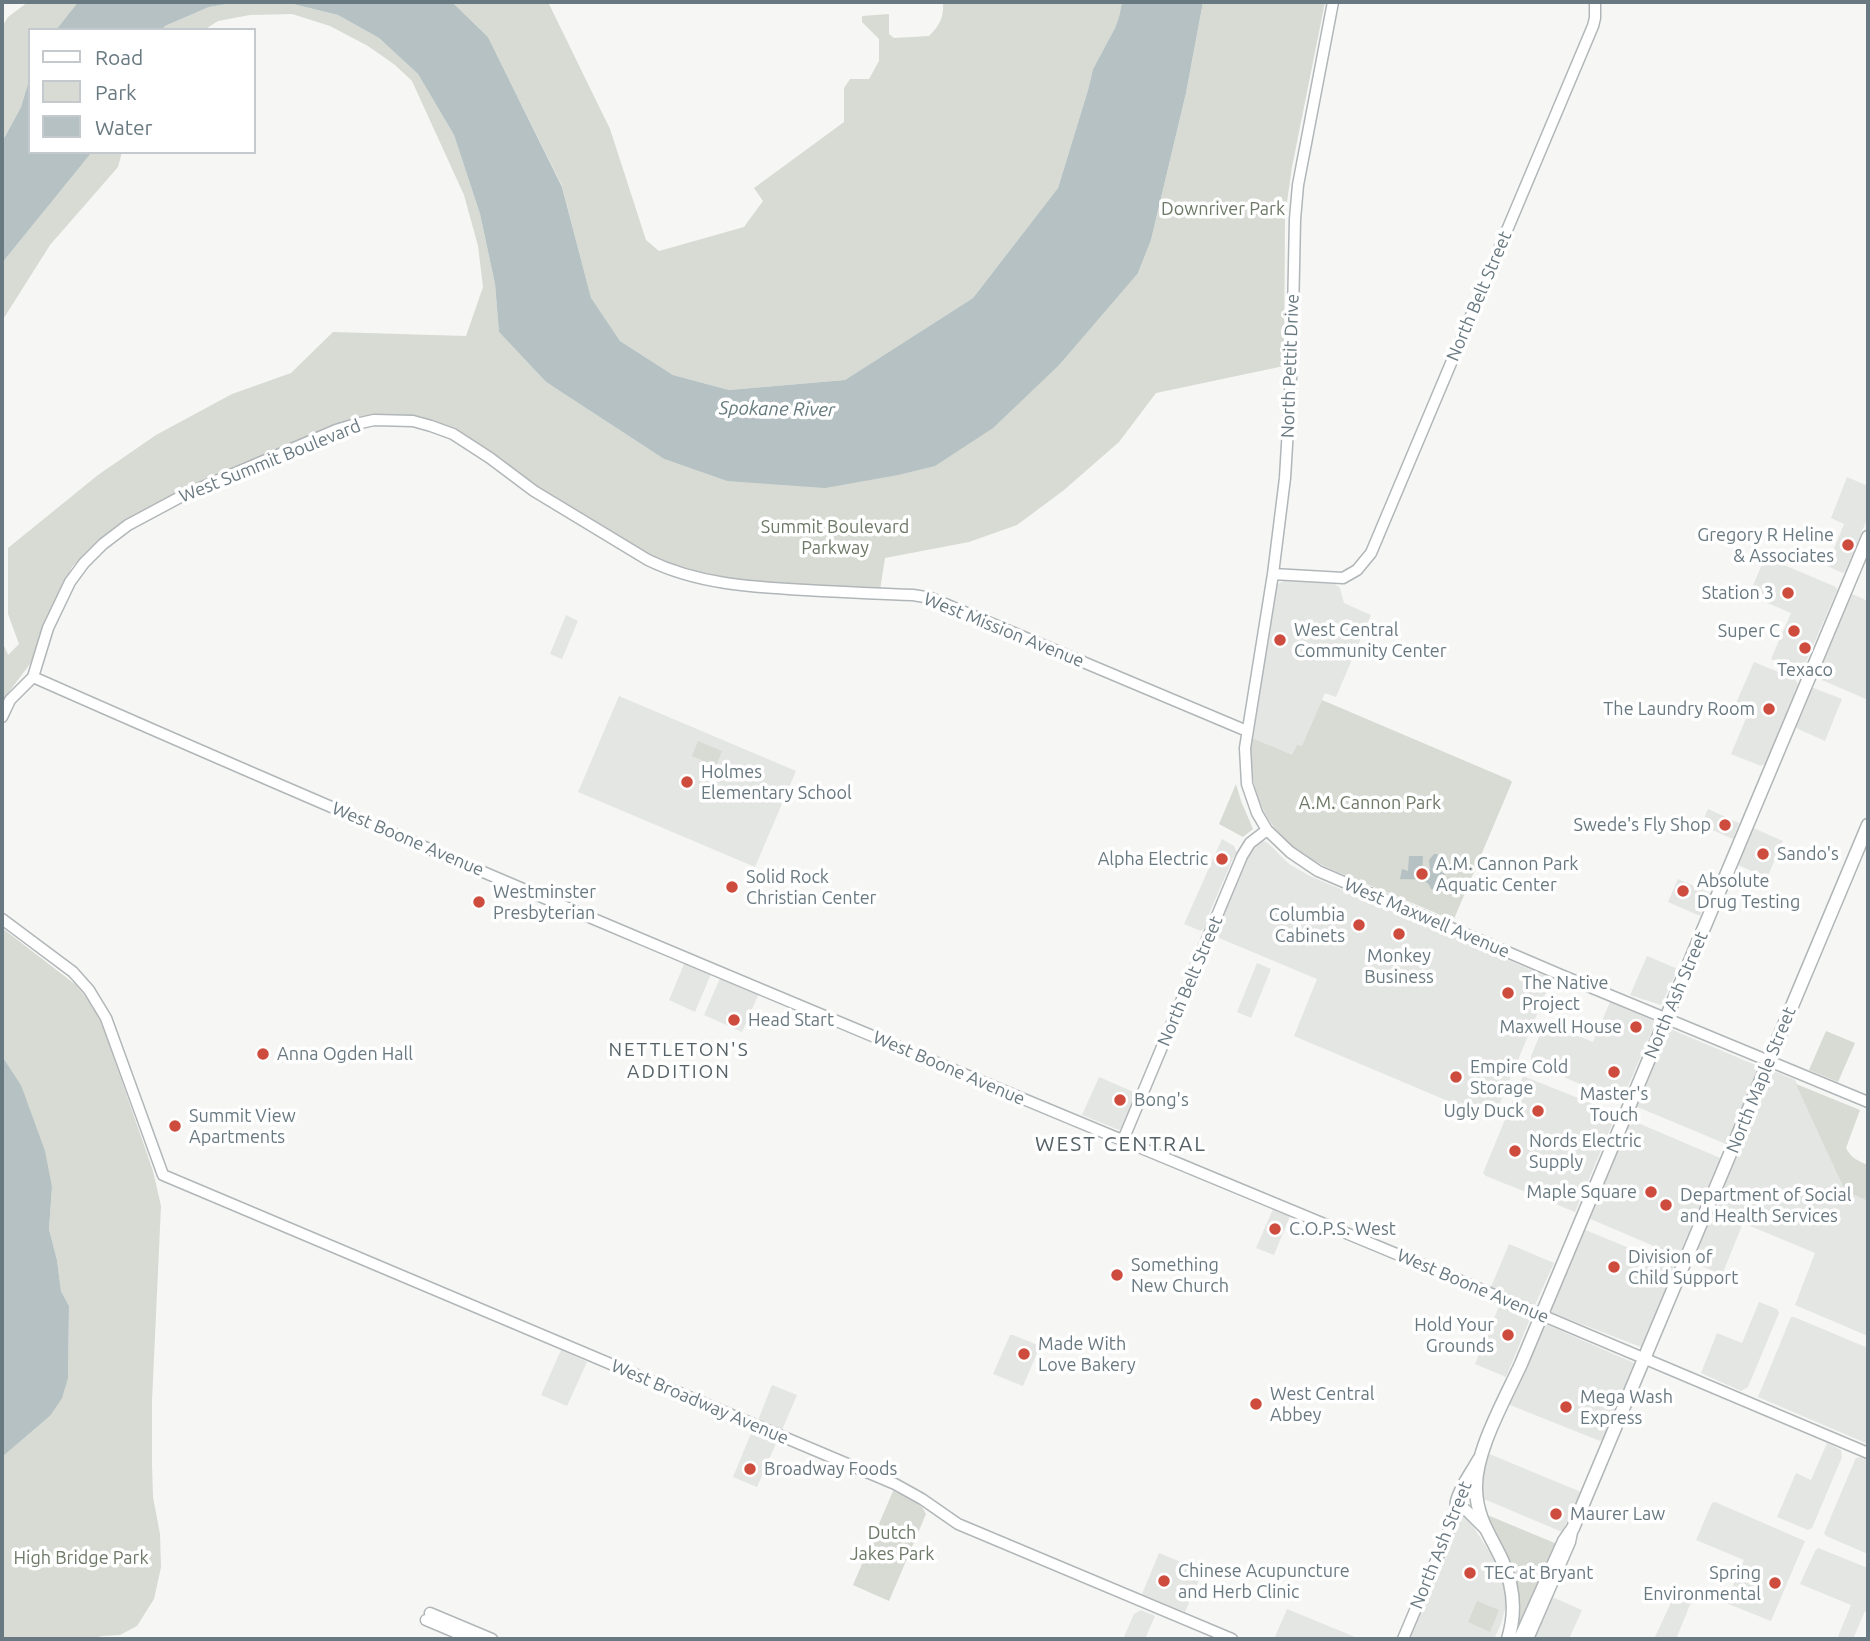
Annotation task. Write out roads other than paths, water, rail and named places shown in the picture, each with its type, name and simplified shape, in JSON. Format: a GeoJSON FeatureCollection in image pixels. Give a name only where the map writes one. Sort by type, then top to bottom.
{"type":"FeatureCollection","features":[{"type":"Feature","properties":{"kind":"main road","name":"North Ash Street"},"geometry":{"type":"LineString","coordinates":[[1485,1529],[1478,1505],[1476,1482],[1482,1452],[1868,537]]}},
{"type":"Feature","properties":{"kind":"main road","name":"North Maple Street"},"geometry":{"type":"LineString","coordinates":[[1520,1639],[1564,1541],[1573,1528],[1868,825]]}},
{"type":"Feature","properties":{"kind":"main road"},"geometry":{"type":"LineString","coordinates":[[1485,1529],[1502,1560],[1511,1584],[1514,1611],[1508,1639]]}},
{"type":"Feature","properties":{"kind":"street","name":"North Pettit Drive"},"geometry":{"type":"LineString","coordinates":[[1247,731],[1273,574],[1286,465],[1298,186],[1334,2]]}},
{"type":"Feature","properties":{"kind":"street","name":"North Belt Street"},"geometry":{"type":"LineString","coordinates":[[1273,574],[1343,578],[1357,570],[1371,553],[1592,26],[1595,2]]}},
{"type":"Feature","properties":{"kind":"street","name":"West Summit Boulevard"},"geometry":{"type":"LineString","coordinates":[[33,677],[48,628],[70,582],[98,548],[128,525],[184,495],[336,430],[374,420],[413,421],[453,434],[534,491],[648,560],[667,568]]}},
{"type":"Feature","properties":{"kind":"street","name":"West Mission Avenue"},"geometry":{"type":"LineString","coordinates":[[667,568],[724,584],[923,596],[1247,731]]}},
{"type":"Feature","properties":{"kind":"street"},"geometry":{"type":"LineString","coordinates":[[2,717],[10,700],[33,677]]}},
{"type":"Feature","properties":{"kind":"street","name":"West Boone Avenue"},"geometry":{"type":"LineString","coordinates":[[33,677],[338,810],[1868,1453]]}},
{"type":"Feature","properties":{"kind":"street","name":"West Maxwell Avenue"},"geometry":{"type":"LineString","coordinates":[[1247,731],[1247,784],[1257,813],[1268,830],[1290,852],[1318,871],[1868,1102]]}},
{"type":"Feature","properties":{"kind":"street","name":"North Belt Street"},"geometry":{"type":"LineString","coordinates":[[1123,1140],[1242,856],[1250,843],[1268,830]]}},
{"type":"Feature","properties":{"kind":"street","name":"West Broadway Avenue"},"geometry":{"type":"LineString","coordinates":[[2,919],[73,972],[98,1004],[106,1018],[163,1175],[895,1484],[958,1524],[1232,1639]]}},
{"type":"Feature","properties":{"kind":"street","name":"North Ash Street"},"geometry":{"type":"LineString","coordinates":[[1403,1639],[1456,1513],[1455,1503],[1482,1452]]}},
{"type":"Feature","properties":{"kind":"street"},"geometry":{"type":"LineString","coordinates":[[1456,1513],[1460,1509],[1466,1510],[1485,1529]]}},
{"type":"Feature","properties":{"kind":"street","name":"North Maple Street"},"geometry":{"type":"LineString","coordinates":[[1528,1639],[1570,1542],[1573,1528]]}},
{"type":"Feature","properties":{"kind":"street"},"geometry":{"type":"LineString","coordinates":[[471,1639],[428,1617],[492,1639]]}},
{"type":"Feature","properties":{"kind":"water"},"geometry":{"type":"Polygon","coordinates":[[[78,2],[239,2],[209,7],[164,28],[58,28],[78,2]]]}},
{"type":"Feature","properties":{"kind":"water","name":"Spokane River"},"geometry":{"type":"Polygon","coordinates":[[[275,2],[452,2],[488,37],[562,187],[591,298],[620,341],[673,375],[729,390],[845,380],[973,298],[1058,188],[1093,69],[1115,28],[1122,2],[1203,2],[1186,93],[1151,240],[1138,273],[1059,365],[993,428],[935,466],[825,488],[727,481],[664,459],[546,382],[499,332],[495,284],[480,214],[454,135],[418,74],[379,38],[338,15],[275,2]]]}},
{"type":"Feature","properties":{"kind":"water"},"geometry":{"type":"Polygon","coordinates":[[[28,84],[28,154],[90,154],[2,263],[2,142],[21,107],[28,84]]]}},
{"type":"Feature","properties":{"kind":"water"},"geometry":{"type":"Polygon","coordinates":[[[1434,854],[1443,858],[1444,864],[1438,870],[1445,874],[1434,890],[1423,880],[1400,879],[1402,869],[1408,871],[1409,856],[1423,856],[1422,872],[1425,873],[1430,869],[1429,860],[1434,854]]]}},
{"type":"Feature","properties":{"kind":"water"},"geometry":{"type":"Polygon","coordinates":[[[2,1056],[21,1085],[45,1151],[52,1187],[49,1229],[61,1291],[69,1306],[68,1378],[62,1398],[50,1416],[2,1457],[2,1056]]]}},
{"type":"Feature","properties":{"kind":"place","name":"Gregory R Heline & Associates"},"geometry":{"type":"Point","coordinates":[1848,545]}},
{"type":"Feature","properties":{"kind":"place","name":"Station 3"},"geometry":{"type":"Point","coordinates":[1788,593]}},
{"type":"Feature","properties":{"kind":"place","name":"Super C"},"geometry":{"type":"Point","coordinates":[1794,631]}},
{"type":"Feature","properties":{"kind":"place","name":"West Central Community Center"},"geometry":{"type":"Point","coordinates":[1280,640]}},
{"type":"Feature","properties":{"kind":"place","name":"Texaco"},"geometry":{"type":"Point","coordinates":[1805,648]}},
{"type":"Feature","properties":{"kind":"place","name":"The Laundry Room"},"geometry":{"type":"Point","coordinates":[1769,709]}},
{"type":"Feature","properties":{"kind":"place","name":"Holmes Elementary School"},"geometry":{"type":"Point","coordinates":[687,782]}},
{"type":"Feature","properties":{"kind":"place","name":"Swede's Fly Shop"},"geometry":{"type":"Point","coordinates":[1725,825]}},
{"type":"Feature","properties":{"kind":"place","name":"Sando's"},"geometry":{"type":"Point","coordinates":[1763,854]}},
{"type":"Feature","properties":{"kind":"place","name":"Alpha Electric"},"geometry":{"type":"Point","coordinates":[1222,859]}},
{"type":"Feature","properties":{"kind":"place","name":"A.M. Cannon Park Aquatic Center"},"geometry":{"type":"Point","coordinates":[1422,874]}},
{"type":"Feature","properties":{"kind":"place","name":"Solid Rock Christian Center"},"geometry":{"type":"Point","coordinates":[732,887]}},
{"type":"Feature","properties":{"kind":"place","name":"Absolute Drug Testing"},"geometry":{"type":"Point","coordinates":[1683,891]}},
{"type":"Feature","properties":{"kind":"place","name":"Westminster Presbyterian"},"geometry":{"type":"Point","coordinates":[479,902]}},
{"type":"Feature","properties":{"kind":"place","name":"Columbia Cabinets"},"geometry":{"type":"Point","coordinates":[1359,925]}},
{"type":"Feature","properties":{"kind":"place","name":"Monkey Business"},"geometry":{"type":"Point","coordinates":[1399,934]}},
{"type":"Feature","properties":{"kind":"place","name":"The Native Project"},"geometry":{"type":"Point","coordinates":[1508,993]}},
{"type":"Feature","properties":{"kind":"place","name":"Head Start"},"geometry":{"type":"Point","coordinates":[734,1020]}},
{"type":"Feature","properties":{"kind":"place","name":"Maxwell House"},"geometry":{"type":"Point","coordinates":[1636,1027]}},
{"type":"Feature","properties":{"kind":"place","name":"Anna Ogden Hall"},"geometry":{"type":"Point","coordinates":[263,1054]}},
{"type":"Feature","properties":{"kind":"place","name":"Master's Touch"},"geometry":{"type":"Point","coordinates":[1614,1072]}},
{"type":"Feature","properties":{"kind":"place","name":"Empire Cold Storage"},"geometry":{"type":"Point","coordinates":[1456,1077]}},
{"type":"Feature","properties":{"kind":"place","name":"Bong's"},"geometry":{"type":"Point","coordinates":[1120,1100]}},
{"type":"Feature","properties":{"kind":"place","name":"Ugly Duck"},"geometry":{"type":"Point","coordinates":[1538,1111]}},
{"type":"Feature","properties":{"kind":"place","name":"Summit View Apartments"},"geometry":{"type":"Point","coordinates":[175,1126]}},
{"type":"Feature","properties":{"kind":"place","name":"Nords Electric Supply"},"geometry":{"type":"Point","coordinates":[1515,1151]}},
{"type":"Feature","properties":{"kind":"place","name":"Maple Square"},"geometry":{"type":"Point","coordinates":[1651,1192]}},
{"type":"Feature","properties":{"kind":"place","name":"Department of Social and Health Services"},"geometry":{"type":"Point","coordinates":[1666,1205]}},
{"type":"Feature","properties":{"kind":"place","name":"C.O.P.S. West"},"geometry":{"type":"Point","coordinates":[1275,1229]}},
{"type":"Feature","properties":{"kind":"place","name":"Division of Child Support"},"geometry":{"type":"Point","coordinates":[1614,1267]}},
{"type":"Feature","properties":{"kind":"place","name":"Something New Church"},"geometry":{"type":"Point","coordinates":[1117,1275]}},
{"type":"Feature","properties":{"kind":"place","name":"Hold Your Grounds"},"geometry":{"type":"Point","coordinates":[1508,1335]}},
{"type":"Feature","properties":{"kind":"place","name":"Made With Love Bakery"},"geometry":{"type":"Point","coordinates":[1024,1354]}},
{"type":"Feature","properties":{"kind":"place","name":"West Central Abbey"},"geometry":{"type":"Point","coordinates":[1256,1404]}},
{"type":"Feature","properties":{"kind":"place","name":"Mega Wash Express"},"geometry":{"type":"Point","coordinates":[1566,1407]}},
{"type":"Feature","properties":{"kind":"place","name":"Broadway Foods"},"geometry":{"type":"Point","coordinates":[750,1469]}},
{"type":"Feature","properties":{"kind":"place","name":"Maurer Law"},"geometry":{"type":"Point","coordinates":[1556,1514]}},
{"type":"Feature","properties":{"kind":"place","name":"TEC at Bryant"},"geometry":{"type":"Point","coordinates":[1470,1573]}},
{"type":"Feature","properties":{"kind":"place","name":"Chinese Acupuncture and Herb Clinic"},"geometry":{"type":"Point","coordinates":[1164,1581]}},
{"type":"Feature","properties":{"kind":"place","name":"Spring Environmental"},"geometry":{"type":"Point","coordinates":[1775,1583]}},
{"type":"Feature","properties":{"kind":"district","name":"NETTLETON'S ADDITION"},"geometry":{"type":"Point","coordinates":[679,1061]}},
{"type":"Feature","properties":{"kind":"district","name":"WEST CENTRAL"},"geometry":{"type":"Point","coordinates":[1121,1144]}},
{"type":"Feature","properties":{"kind":"park label","name":"Downriver Park"},"geometry":{"type":"Point","coordinates":[1223,209]}},
{"type":"Feature","properties":{"kind":"park label","name":"Summit Boulevard Parkway"},"geometry":{"type":"Point","coordinates":[835,537]}},
{"type":"Feature","properties":{"kind":"park label","name":"A.M. Cannon Park"},"geometry":{"type":"Point","coordinates":[1370,803]}},
{"type":"Feature","properties":{"kind":"park label","name":"Dutch Jakes Park"},"geometry":{"type":"Point","coordinates":[892,1543]}},
{"type":"Feature","properties":{"kind":"park label","name":"High Bridge Park"},"geometry":{"type":"Point","coordinates":[81,1558]}}]}
